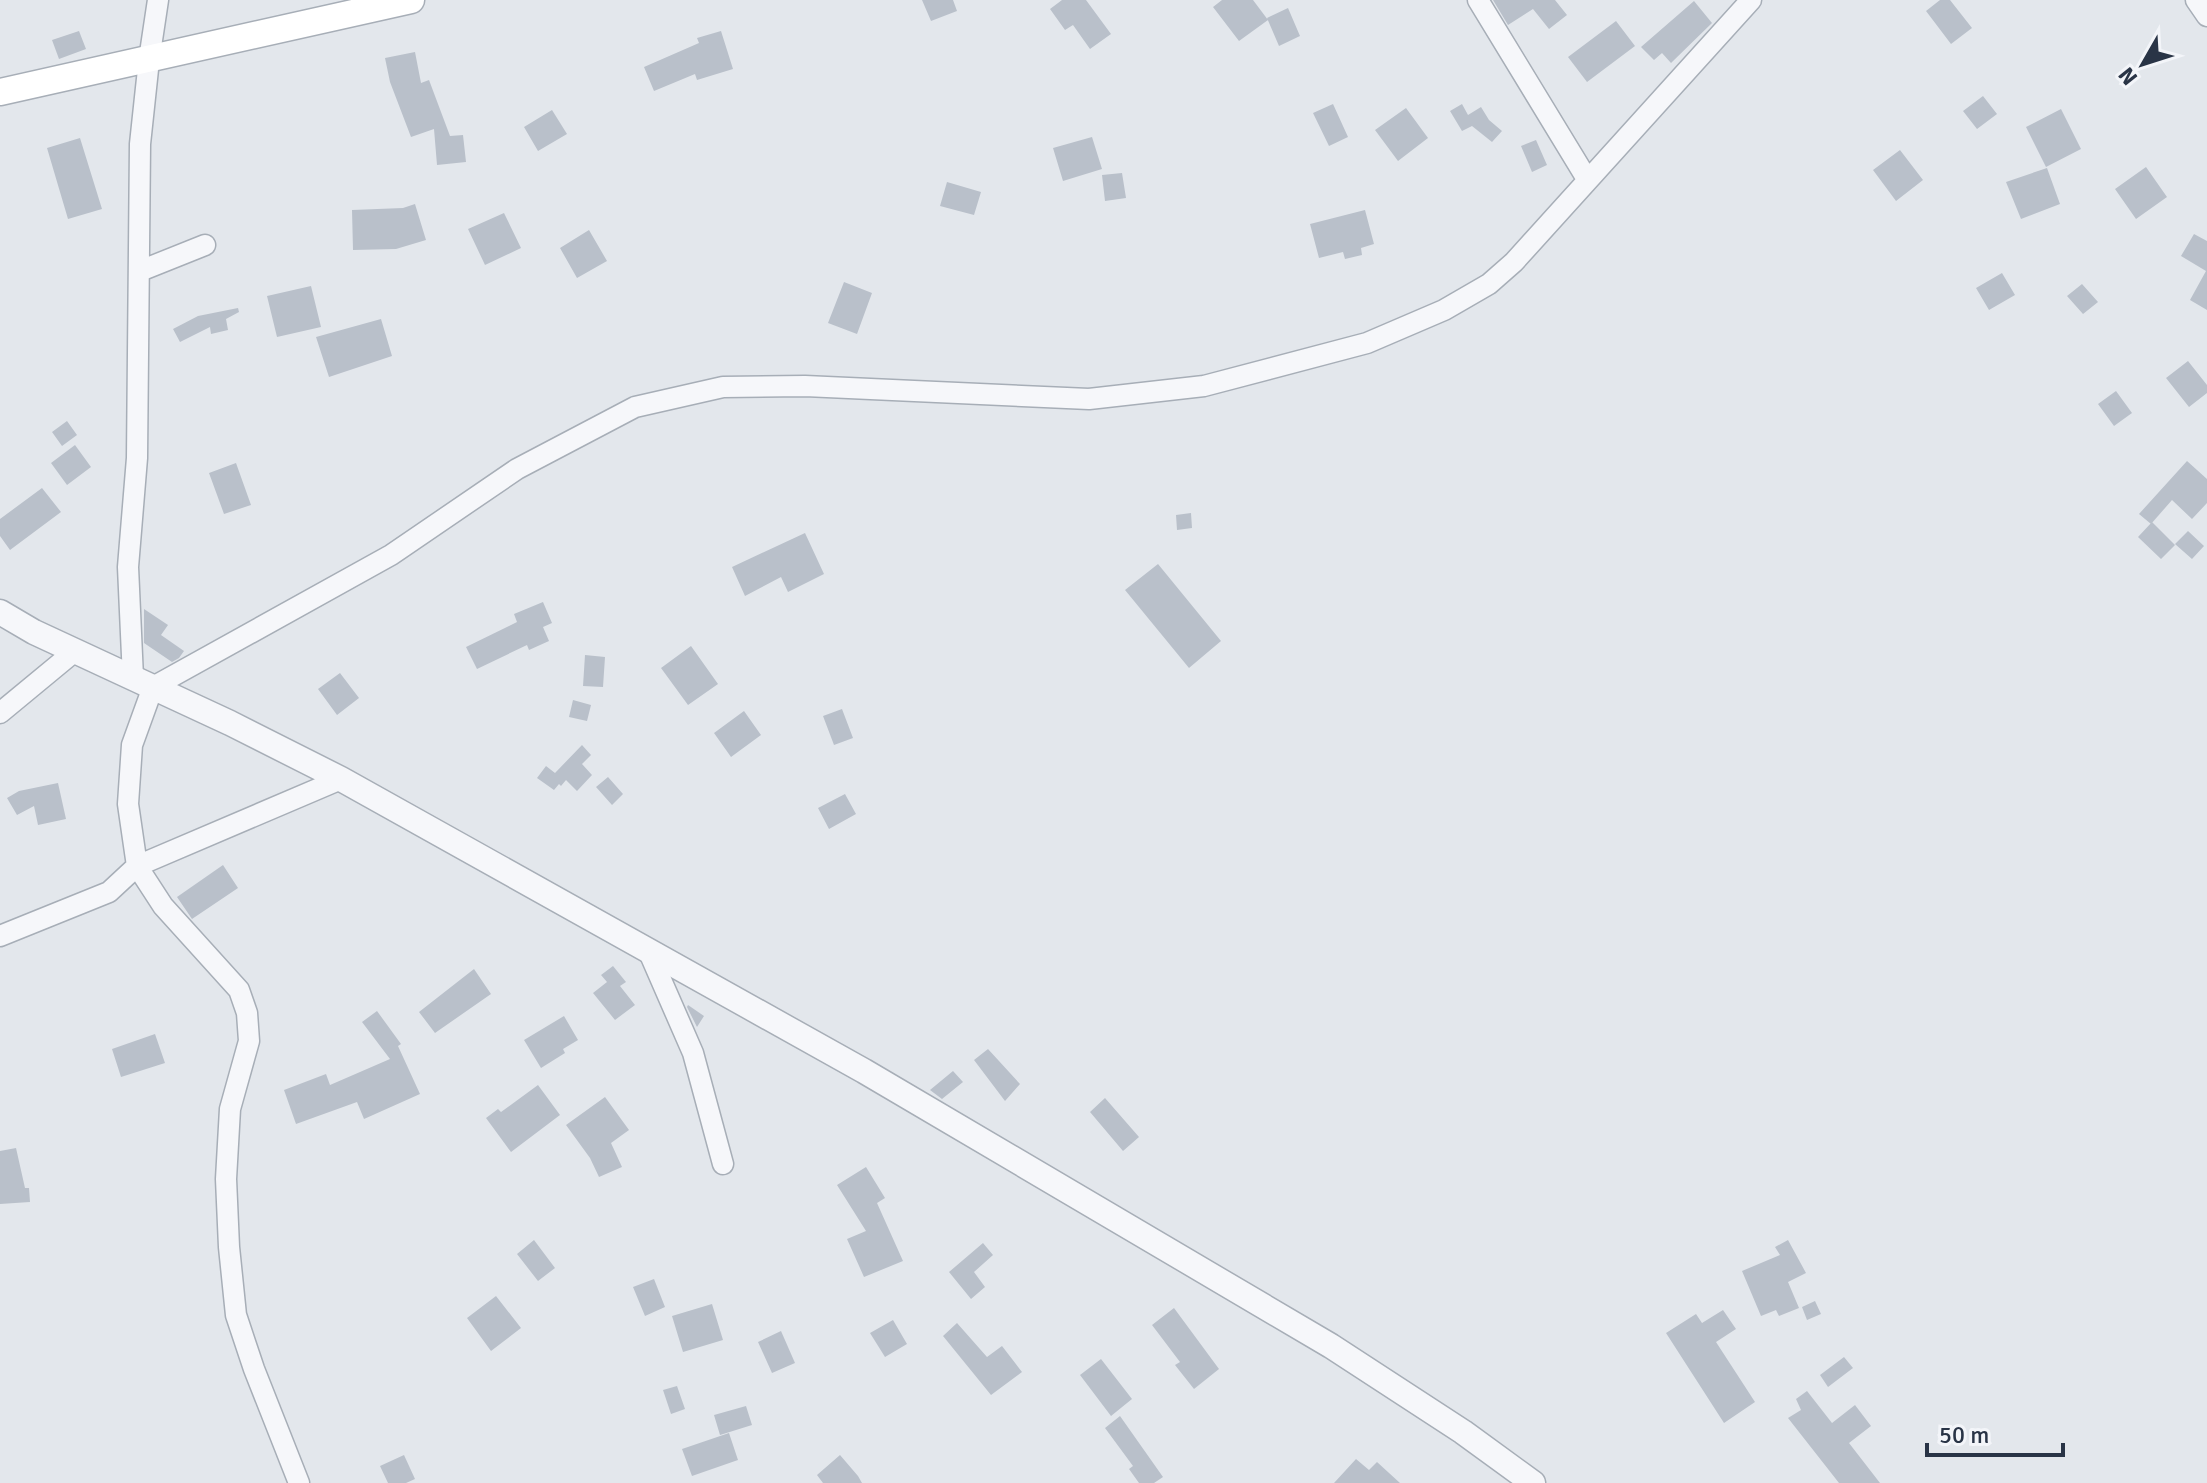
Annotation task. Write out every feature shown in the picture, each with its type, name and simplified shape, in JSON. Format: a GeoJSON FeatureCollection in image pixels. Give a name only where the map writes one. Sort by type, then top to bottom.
{"type":"FeatureCollection","features":[{"type":"Feature","properties":{"kind":"main road"},"geometry":{"type":"LineString","coordinates":[[0,92],[411,0]]}},
{"type":"Feature","properties":{"kind":"street"},"geometry":{"type":"LineString","coordinates":[[158,0],[140,144],[137,458],[128,567],[143,683],[132,745],[128,804],[137,866],[163,906],[239,990],[247,1013],[249,1041],[230,1109],[226,1179],[230,1261],[236,1315],[299,1483]]}},
{"type":"Feature","properties":{"kind":"street"},"geometry":{"type":"LineString","coordinates":[[1478,0],[1587,179]]}},
{"type":"Feature","properties":{"kind":"street"},"geometry":{"type":"LineString","coordinates":[[143,683],[391,555],[517,469],[635,407],[723,387],[805,386],[1089,399],[1204,386],[1367,343],[1444,310],[1489,284],[1514,262],[1751,0]]}},
{"type":"Feature","properties":{"kind":"street"},"geometry":{"type":"LineString","coordinates":[[2196,0],[2207,16]]}},
{"type":"Feature","properties":{"kind":"street"},"geometry":{"type":"LineString","coordinates":[[140,271],[205,245]]}},
{"type":"Feature","properties":{"kind":"street"},"geometry":{"type":"LineString","coordinates":[[0,612],[341,779],[864,1071],[1331,1346],[1463,1432],[1530,1482]]}},
{"type":"Feature","properties":{"kind":"street"},"geometry":{"type":"LineString","coordinates":[[0,713],[75,651]]}},
{"type":"Feature","properties":{"kind":"street"},"geometry":{"type":"LineString","coordinates":[[0,936],[109,892],[137,866],[341,779]]}},
{"type":"Feature","properties":{"kind":"street"},"geometry":{"type":"LineString","coordinates":[[648,950],[693,1053],[723,1164]]}},
{"type":"Feature","properties":{"kind":"building"},"geometry":{"type":"Polygon","coordinates":[[[922,0],[953,0],[957,11],[931,21],[922,0]]]}},
{"type":"Feature","properties":{"kind":"building"},"geometry":{"type":"Polygon","coordinates":[[[1062,0],[1086,0],[1111,34],[1090,49],[1073,25],[1065,30],[1050,9],[1062,0]]]}},
{"type":"Feature","properties":{"kind":"building"},"geometry":{"type":"Polygon","coordinates":[[[1222,0],[1253,0],[1268,20],[1239,41],[1213,7],[1222,0]]]}},
{"type":"Feature","properties":{"kind":"building"},"geometry":{"type":"Polygon","coordinates":[[[1493,0],[1555,0],[1567,15],[1549,29],[1533,9],[1508,25],[1493,0]]]}},
{"type":"Feature","properties":{"kind":"building"},"geometry":{"type":"Polygon","coordinates":[[[1940,0],[1950,0],[1972,28],[1951,44],[1926,11],[1940,0]]]}},
{"type":"Feature","properties":{"kind":"building"},"geometry":{"type":"Polygon","coordinates":[[[1694,1],[1712,23],[1671,63],[1662,53],[1654,60],[1641,47],[1694,1]]]}},
{"type":"Feature","properties":{"kind":"building"},"geometry":{"type":"Polygon","coordinates":[[[1288,8],[1300,36],[1279,46],[1267,18],[1288,8]]]}},
{"type":"Feature","properties":{"kind":"building"},"geometry":{"type":"Polygon","coordinates":[[[1616,21],[1635,46],[1587,82],[1568,57],[1616,21]]]}},
{"type":"Feature","properties":{"kind":"building"},"geometry":{"type":"Polygon","coordinates":[[[79,31],[86,49],[59,59],[52,40],[79,31]]]}},
{"type":"Feature","properties":{"kind":"building"},"geometry":{"type":"Polygon","coordinates":[[[721,31],[733,69],[697,80],[695,74],[654,91],[644,67],[699,43],[697,38],[721,31]]]}},
{"type":"Feature","properties":{"kind":"building"},"geometry":{"type":"Polygon","coordinates":[[[415,52],[421,83],[429,80],[450,136],[463,135],[466,162],[437,165],[434,129],[411,137],[390,82],[385,58],[415,52]]]}},
{"type":"Feature","properties":{"kind":"building"},"geometry":{"type":"Polygon","coordinates":[[[1983,96],[1997,114],[1977,129],[1963,111],[1983,96]]]}},
{"type":"Feature","properties":{"kind":"building"},"geometry":{"type":"Polygon","coordinates":[[[1333,104],[1348,137],[1329,146],[1313,113],[1333,104]]]}},
{"type":"Feature","properties":{"kind":"building"},"geometry":{"type":"Polygon","coordinates":[[[1462,104],[1468,115],[1481,107],[1489,120],[1502,131],[1492,142],[1472,126],[1462,131],[1450,111],[1462,104]]]}},
{"type":"Feature","properties":{"kind":"building"},"geometry":{"type":"Polygon","coordinates":[[[1406,108],[1428,138],[1398,161],[1375,130],[1406,108]]]}},
{"type":"Feature","properties":{"kind":"building"},"geometry":{"type":"Polygon","coordinates":[[[2061,109],[2081,149],[2046,167],[2026,127],[2061,109]]]}},
{"type":"Feature","properties":{"kind":"building"},"geometry":{"type":"Polygon","coordinates":[[[552,110],[567,134],[538,151],[524,127],[552,110]]]}},
{"type":"Feature","properties":{"kind":"building"},"geometry":{"type":"Polygon","coordinates":[[[1092,137],[1102,169],[1063,181],[1053,148],[1092,137]]]}},
{"type":"Feature","properties":{"kind":"building"},"geometry":{"type":"Polygon","coordinates":[[[80,138],[102,209],[68,219],[47,148],[80,138]]]}},
{"type":"Feature","properties":{"kind":"building"},"geometry":{"type":"Polygon","coordinates":[[[1536,140],[1547,165],[1532,172],[1521,146],[1536,140]]]}},
{"type":"Feature","properties":{"kind":"building"},"geometry":{"type":"Polygon","coordinates":[[[1900,150],[1923,180],[1896,201],[1873,170],[1900,150]]]}},
{"type":"Feature","properties":{"kind":"building"},"geometry":{"type":"Polygon","coordinates":[[[2146,167],[2167,197],[2136,219],[2115,189],[2146,167]]]}},
{"type":"Feature","properties":{"kind":"building"},"geometry":{"type":"Polygon","coordinates":[[[2047,168],[2060,204],[2021,219],[2006,182],[2047,168]]]}},
{"type":"Feature","properties":{"kind":"building"},"geometry":{"type":"Polygon","coordinates":[[[1122,173],[1126,198],[1105,201],[1102,175],[1122,173]]]}},
{"type":"Feature","properties":{"kind":"building"},"geometry":{"type":"Polygon","coordinates":[[[947,182],[981,192],[974,215],[940,206],[947,182]]]}},
{"type":"Feature","properties":{"kind":"building"},"geometry":{"type":"Polygon","coordinates":[[[415,204],[426,240],[396,249],[353,250],[352,210],[403,208],[415,204]]]}},
{"type":"Feature","properties":{"kind":"building"},"geometry":{"type":"Polygon","coordinates":[[[1365,210],[1374,244],[1361,248],[1362,255],[1345,259],[1343,252],[1319,258],[1310,224],[1365,210]]]}},
{"type":"Feature","properties":{"kind":"building"},"geometry":{"type":"Polygon","coordinates":[[[504,213],[521,248],[485,265],[468,229],[504,213]]]}},
{"type":"Feature","properties":{"kind":"building"},"geometry":{"type":"Polygon","coordinates":[[[589,230],[607,261],[577,278],[560,248],[589,230]]]}},
{"type":"Feature","properties":{"kind":"building"},"geometry":{"type":"Polygon","coordinates":[[[2194,234],[2207,241],[2207,310],[2190,300],[2206,271],[2181,256],[2194,234]]]}},
{"type":"Feature","properties":{"kind":"building"},"geometry":{"type":"Polygon","coordinates":[[[2002,273],[2015,295],[1989,310],[1976,288],[2002,273]]]}},
{"type":"Feature","properties":{"kind":"building"},"geometry":{"type":"Polygon","coordinates":[[[844,282],[872,293],[857,334],[828,323],[844,282]]]}},
{"type":"Feature","properties":{"kind":"building"},"geometry":{"type":"Polygon","coordinates":[[[2082,284],[2098,302],[2083,314],[2067,296],[2082,284]]]}},
{"type":"Feature","properties":{"kind":"building"},"geometry":{"type":"Polygon","coordinates":[[[311,286],[321,327],[277,337],[267,296],[311,286]]]}},
{"type":"Feature","properties":{"kind":"building"},"geometry":{"type":"Polygon","coordinates":[[[238,308],[239,312],[226,319],[228,330],[211,334],[210,327],[180,342],[173,329],[198,316],[238,308]]]}},
{"type":"Feature","properties":{"kind":"building"},"geometry":{"type":"Polygon","coordinates":[[[381,319],[392,356],[329,377],[316,337],[381,319]]]}},
{"type":"Feature","properties":{"kind":"building"},"geometry":{"type":"Polygon","coordinates":[[[2188,361],[2207,385],[2207,393],[2189,407],[2166,378],[2188,361]]]}},
{"type":"Feature","properties":{"kind":"building"},"geometry":{"type":"Polygon","coordinates":[[[2116,391],[2132,413],[2114,426],[2098,404],[2116,391]]]}},
{"type":"Feature","properties":{"kind":"building"},"geometry":{"type":"Polygon","coordinates":[[[67,421],[77,435],[62,446],[52,432],[67,421]]]}},
{"type":"Feature","properties":{"kind":"building"},"geometry":{"type":"Polygon","coordinates":[[[75,445],[91,467],[67,485],[51,463],[75,445]]]}},
{"type":"Feature","properties":{"kind":"building"},"geometry":{"type":"Polygon","coordinates":[[[2187,461],[2207,479],[2207,503],[2192,519],[2172,500],[2151,524],[2139,514],[2187,461]]]}},
{"type":"Feature","properties":{"kind":"building"},"geometry":{"type":"Polygon","coordinates":[[[236,463],[251,505],[224,514],[209,473],[236,463]]]}},
{"type":"Feature","properties":{"kind":"building"},"geometry":{"type":"Polygon","coordinates":[[[42,488],[61,512],[10,550],[0,536],[0,519],[42,488]]]}},
{"type":"Feature","properties":{"kind":"building"},"geometry":{"type":"Polygon","coordinates":[[[1191,513],[1192,528],[1177,530],[1176,515],[1191,513]]]}},
{"type":"Feature","properties":{"kind":"building"},"geometry":{"type":"Polygon","coordinates":[[[2152,522],[2175,545],[2161,559],[2138,537],[2152,522]]]}},
{"type":"Feature","properties":{"kind":"building"},"geometry":{"type":"Polygon","coordinates":[[[2188,531],[2204,546],[2192,559],[2175,544],[2188,531]]]}},
{"type":"Feature","properties":{"kind":"building"},"geometry":{"type":"Polygon","coordinates":[[[805,533],[824,574],[788,592],[781,577],[745,596],[732,567],[805,533]]]}},
{"type":"Feature","properties":{"kind":"building"},"geometry":{"type":"Polygon","coordinates":[[[1158,564],[1221,641],[1189,668],[1125,590],[1158,564]]]}},
{"type":"Feature","properties":{"kind":"building"},"geometry":{"type":"Polygon","coordinates":[[[543,602],[552,623],[543,627],[549,641],[529,650],[527,645],[477,669],[466,647],[517,622],[514,614],[543,602]]]}},
{"type":"Feature","properties":{"kind":"building"},"geometry":{"type":"Polygon","coordinates":[[[144,609],[168,625],[161,635],[184,651],[179,658],[172,662],[144,643],[144,609]]]}},
{"type":"Feature","properties":{"kind":"building"},"geometry":{"type":"Polygon","coordinates":[[[691,646],[718,684],[688,705],[661,668],[691,646]]]}},
{"type":"Feature","properties":{"kind":"building"},"geometry":{"type":"Polygon","coordinates":[[[585,655],[605,657],[603,687],[583,686],[585,655]]]}},
{"type":"Feature","properties":{"kind":"building"},"geometry":{"type":"Polygon","coordinates":[[[340,673],[359,698],[337,715],[318,689],[340,673]]]}},
{"type":"Feature","properties":{"kind":"building"},"geometry":{"type":"Polygon","coordinates":[[[573,700],[591,705],[587,721],[569,717],[573,700]]]}},
{"type":"Feature","properties":{"kind":"building"},"geometry":{"type":"Polygon","coordinates":[[[842,709],[853,738],[834,745],[823,716],[842,709]]]}},
{"type":"Feature","properties":{"kind":"building"},"geometry":{"type":"Polygon","coordinates":[[[744,711],[761,735],[731,757],[714,733],[744,711]]]}},
{"type":"Feature","properties":{"kind":"building"},"geometry":{"type":"Polygon","coordinates":[[[582,745],[591,755],[582,764],[592,775],[577,791],[566,780],[554,790],[537,778],[546,766],[555,773],[582,745]]]}},
{"type":"Feature","properties":{"kind":"building"},"geometry":{"type":"Polygon","coordinates":[[[608,777],[623,794],[612,805],[596,787],[608,777]]]}},
{"type":"Feature","properties":{"kind":"building"},"geometry":{"type":"Polygon","coordinates":[[[58,783],[66,819],[38,825],[34,806],[17,815],[7,798],[19,791],[58,783]]]}},
{"type":"Feature","properties":{"kind":"building"},"geometry":{"type":"Polygon","coordinates":[[[845,794],[856,814],[829,829],[818,808],[845,794]]]}},
{"type":"Feature","properties":{"kind":"building"},"geometry":{"type":"Polygon","coordinates":[[[223,865],[238,888],[192,919],[177,897],[223,865]]]}},
{"type":"Feature","properties":{"kind":"building"},"geometry":{"type":"Polygon","coordinates":[[[613,966],[626,982],[620,986],[635,1005],[615,1020],[593,993],[607,982],[601,975],[613,966]]]}},
{"type":"Feature","properties":{"kind":"building"},"geometry":{"type":"Polygon","coordinates":[[[474,969],[491,994],[435,1033],[419,1012],[474,969]]]}},
{"type":"Feature","properties":{"kind":"building"},"geometry":{"type":"Polygon","coordinates":[[[687,1007],[704,1016],[697,1027],[687,1007]]]}},
{"type":"Feature","properties":{"kind":"building"},"geometry":{"type":"Polygon","coordinates":[[[377,1011],[401,1044],[398,1046],[420,1094],[364,1119],[357,1102],[296,1124],[284,1090],[326,1074],[330,1085],[390,1059],[362,1022],[377,1011]]]}},
{"type":"Feature","properties":{"kind":"building"},"geometry":{"type":"Polygon","coordinates":[[[564,1016],[578,1040],[563,1049],[565,1053],[541,1068],[524,1040],[564,1016]]]}},
{"type":"Feature","properties":{"kind":"building"},"geometry":{"type":"Polygon","coordinates":[[[155,1034],[165,1063],[121,1077],[112,1049],[155,1034]]]}},
{"type":"Feature","properties":{"kind":"building"},"geometry":{"type":"Polygon","coordinates":[[[988,1049],[1020,1084],[1005,1101],[974,1060],[988,1049]]]}},
{"type":"Feature","properties":{"kind":"building"},"geometry":{"type":"Polygon","coordinates":[[[953,1071],[963,1082],[942,1099],[930,1090],[953,1071]]]}},
{"type":"Feature","properties":{"kind":"building"},"geometry":{"type":"Polygon","coordinates":[[[538,1085],[560,1115],[511,1152],[486,1118],[498,1109],[501,1112],[538,1085]]]}},
{"type":"Feature","properties":{"kind":"building"},"geometry":{"type":"Polygon","coordinates":[[[605,1097],[629,1130],[611,1143],[622,1167],[599,1177],[590,1158],[566,1125],[605,1097]]]}},
{"type":"Feature","properties":{"kind":"building"},"geometry":{"type":"Polygon","coordinates":[[[1105,1098],[1139,1137],[1123,1151],[1090,1112],[1105,1098]]]}},
{"type":"Feature","properties":{"kind":"building"},"geometry":{"type":"Polygon","coordinates":[[[16,1148],[25,1188],[29,1188],[30,1202],[0,1204],[0,1151],[16,1148]]]}},
{"type":"Feature","properties":{"kind":"building"},"geometry":{"type":"Polygon","coordinates":[[[866,1167],[885,1198],[877,1203],[903,1261],[864,1277],[847,1239],[866,1231],[837,1185],[866,1167]]]}},
{"type":"Feature","properties":{"kind":"building"},"geometry":{"type":"Polygon","coordinates":[[[534,1240],[555,1268],[538,1281],[517,1254],[534,1240]]]}},
{"type":"Feature","properties":{"kind":"building"},"geometry":{"type":"Polygon","coordinates":[[[1788,1240],[1806,1273],[1788,1282],[1799,1308],[1779,1316],[1776,1310],[1761,1316],[1742,1271],[1780,1255],[1775,1247],[1788,1240]]]}},
{"type":"Feature","properties":{"kind":"building"},"geometry":{"type":"Polygon","coordinates":[[[983,1243],[993,1255],[974,1272],[985,1287],[971,1299],[949,1272],[983,1243]]]}},
{"type":"Feature","properties":{"kind":"building"},"geometry":{"type":"Polygon","coordinates":[[[654,1279],[665,1307],[645,1316],[633,1287],[654,1279]]]}},
{"type":"Feature","properties":{"kind":"building"},"geometry":{"type":"Polygon","coordinates":[[[496,1296],[521,1328],[491,1351],[467,1318],[496,1296]]]}},
{"type":"Feature","properties":{"kind":"building"},"geometry":{"type":"Polygon","coordinates":[[[1815,1301],[1821,1314],[1807,1320],[1802,1307],[1815,1301]]]}},
{"type":"Feature","properties":{"kind":"building"},"geometry":{"type":"Polygon","coordinates":[[[712,1304],[723,1340],[683,1352],[672,1316],[712,1304]]]}},
{"type":"Feature","properties":{"kind":"building"},"geometry":{"type":"Polygon","coordinates":[[[1174,1308],[1219,1369],[1194,1389],[1175,1365],[1180,1362],[1152,1325],[1174,1308]]]}},
{"type":"Feature","properties":{"kind":"building"},"geometry":{"type":"Polygon","coordinates":[[[1723,1310],[1736,1329],[1716,1342],[1755,1402],[1724,1423],[1666,1333],[1696,1314],[1702,1323],[1723,1310]]]}},
{"type":"Feature","properties":{"kind":"building"},"geometry":{"type":"Polygon","coordinates":[[[893,1320],[907,1344],[885,1357],[870,1333],[893,1320]]]}},
{"type":"Feature","properties":{"kind":"building"},"geometry":{"type":"Polygon","coordinates":[[[957,1323],[987,1357],[1002,1346],[1022,1372],[991,1395],[943,1336],[957,1323]]]}},
{"type":"Feature","properties":{"kind":"building"},"geometry":{"type":"Polygon","coordinates":[[[781,1331],[795,1363],[772,1373],[758,1342],[781,1331]]]}},
{"type":"Feature","properties":{"kind":"building"},"geometry":{"type":"Polygon","coordinates":[[[1844,1357],[1853,1368],[1828,1387],[1820,1375],[1844,1357]]]}},
{"type":"Feature","properties":{"kind":"building"},"geometry":{"type":"Polygon","coordinates":[[[1101,1359],[1132,1399],[1111,1416],[1080,1375],[1101,1359]]]}},
{"type":"Feature","properties":{"kind":"building"},"geometry":{"type":"Polygon","coordinates":[[[677,1386],[685,1409],[671,1414],[663,1390],[677,1386]]]}},
{"type":"Feature","properties":{"kind":"building"},"geometry":{"type":"Polygon","coordinates":[[[1807,1391],[1832,1423],[1855,1405],[1871,1426],[1849,1443],[1880,1483],[1839,1483],[1788,1418],[1801,1410],[1796,1399],[1807,1391]]]}},
{"type":"Feature","properties":{"kind":"building"},"geometry":{"type":"Polygon","coordinates":[[[746,1406],[752,1425],[720,1435],[714,1415],[746,1406]]]}},
{"type":"Feature","properties":{"kind":"building"},"geometry":{"type":"Polygon","coordinates":[[[1120,1416],[1163,1477],[1154,1483],[1139,1483],[1129,1469],[1133,1466],[1105,1428],[1120,1416]]]}},
{"type":"Feature","properties":{"kind":"building"},"geometry":{"type":"Polygon","coordinates":[[[729,1433],[738,1460],[692,1476],[682,1449],[729,1433]]]}},
{"type":"Feature","properties":{"kind":"building"},"geometry":{"type":"Polygon","coordinates":[[[404,1455],[415,1479],[406,1483],[388,1483],[380,1466],[404,1455]]]}},
{"type":"Feature","properties":{"kind":"building"},"geometry":{"type":"Polygon","coordinates":[[[840,1455],[862,1483],[823,1483],[817,1475],[840,1455]]]}},
{"type":"Feature","properties":{"kind":"building"},"geometry":{"type":"Polygon","coordinates":[[[1356,1459],[1369,1470],[1377,1462],[1400,1483],[1334,1483],[1356,1459]]]}}]}
